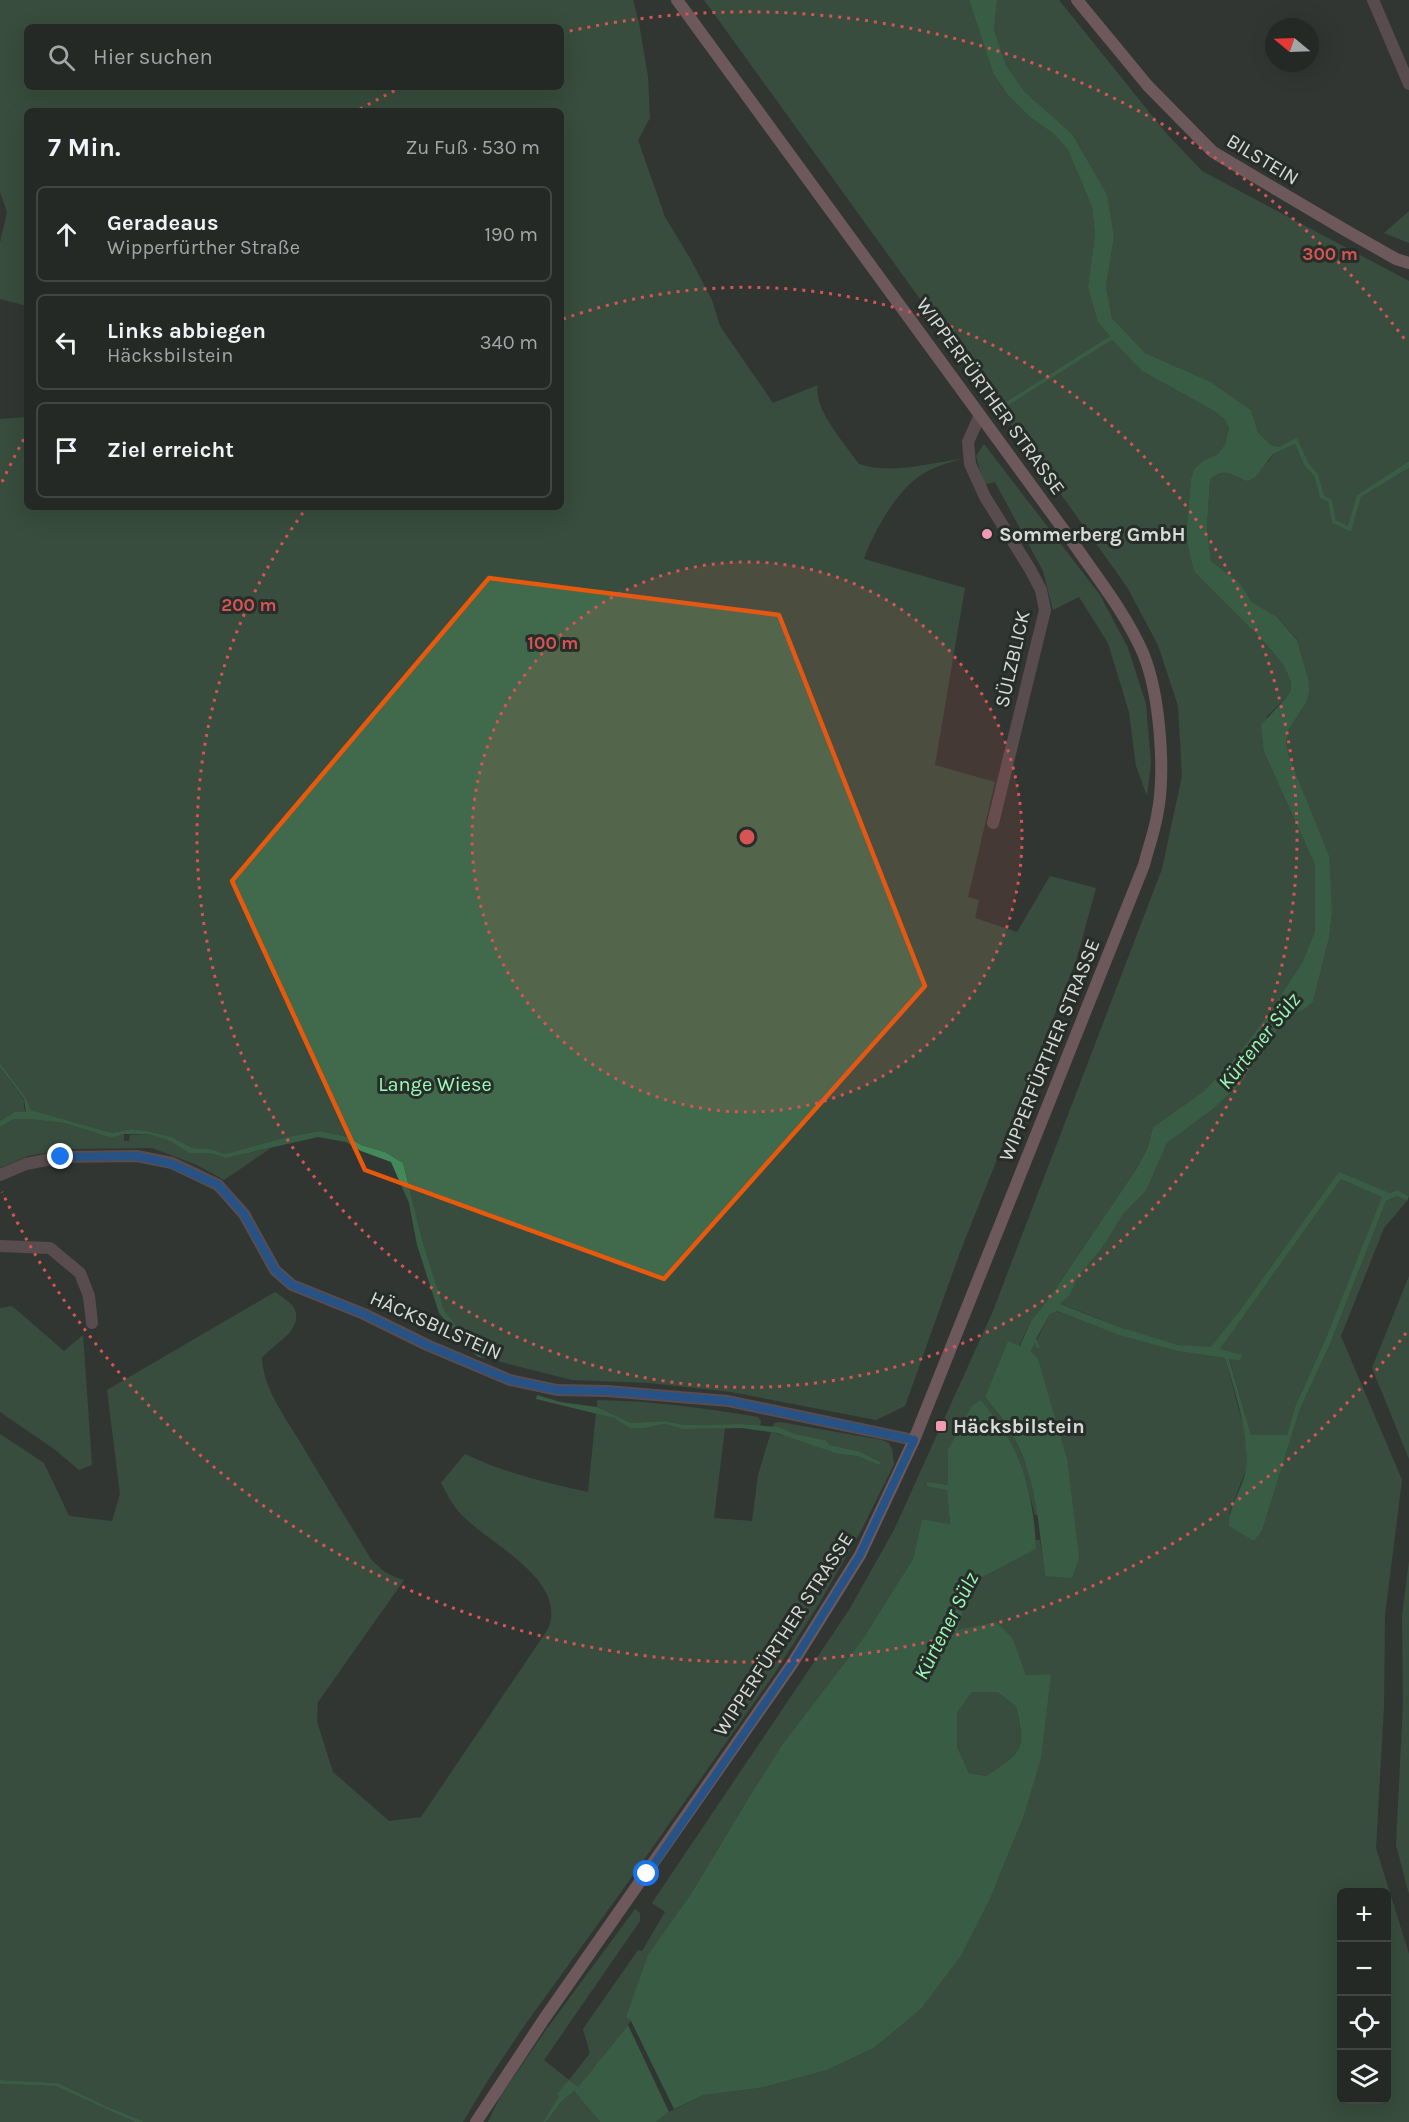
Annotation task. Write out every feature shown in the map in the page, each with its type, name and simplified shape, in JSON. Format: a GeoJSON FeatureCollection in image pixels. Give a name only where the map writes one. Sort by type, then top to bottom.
{"type":"FeatureCollection","features":[{"type":"Feature","properties":{"kind":"main road","name":"WIPPERFÜRTHER STRASSE"},"geometry":{"type":"LineString","coordinates":[[476,2122],[544,2019],[792,1664],[860,1555],[914,1440],[1144,865],[1157,816],[1161,775],[1154,695],[1143,653],[1121,612],[1081,553],[677,0]]}},
{"type":"Feature","properties":{"kind":"main road","name":"BILSTEIN"},"geometry":{"type":"LineString","coordinates":[[1077,0],[1148,86],[1213,153],[1396,259],[1409,263]]}},
{"type":"Feature","properties":{"kind":"street"},"geometry":{"type":"LineString","coordinates":[[1373,0],[1409,84]]}},
{"type":"Feature","properties":{"kind":"street","name":"SÜLZBLICK"},"geometry":{"type":"LineString","coordinates":[[980,415],[968,442],[970,464],[985,497],[1030,568],[1041,590],[1045,610],[993,823]]}},
{"type":"Feature","properties":{"kind":"street","name":"HÄCKSBILSTEIN"},"geometry":{"type":"LineString","coordinates":[[0,1175],[26,1164],[61,1157],[137,1156],[172,1164],[218,1185],[244,1214],[275,1270],[292,1285],[364,1314],[427,1345],[510,1380],[557,1390],[607,1391],[728,1401],[914,1440]]}},
{"type":"Feature","properties":{"kind":"street"},"geometry":{"type":"LineString","coordinates":[[0,1246],[50,1248],[80,1273],[89,1296],[92,1323]]}},
{"type":"Feature","properties":{"kind":"highlighted area"},"geometry":{"type":"Polygon","coordinates":[[[489,578],[779,615],[925,986],[664,1279],[365,1170],[232,881],[489,578]]]}},
{"type":"Feature","properties":{"kind":"green space","name":"Lange Wiese"},"geometry":{"type":"Polygon","coordinates":[[[0,0],[633,0],[648,77],[650,118],[638,140],[665,217],[712,300],[720,326],[773,403],[818,385],[820,405],[825,415],[859,464],[897,468],[961,459],[930,470],[909,485],[882,521],[864,559],[965,588],[935,765],[995,782],[968,897],[979,900],[975,918],[1017,932],[1050,876],[1096,888],[1076,961],[960,1252],[905,1406],[876,1420],[731,1392],[649,1383],[572,1380],[486,1358],[467,1342],[444,1311],[423,1243],[403,1163],[385,1152],[361,1145],[348,1137],[320,1131],[287,1137],[225,1154],[211,1149],[192,1148],[172,1137],[147,1131],[131,1129],[112,1133],[31,1110],[26,1098],[0,1063],[0,419],[24,417],[24,510],[564,510],[564,108],[24,108],[24,305],[0,299],[0,243],[7,212],[0,192],[0,0]]]}},
{"type":"Feature","properties":{"kind":"green space"},"geometry":{"type":"Polygon","coordinates":[[[704,0],[969,0],[993,73],[1007,94],[1030,117],[1054,134],[1068,150],[1092,207],[1095,234],[1088,288],[1110,336],[998,407],[704,0]]]}},
{"type":"Feature","properties":{"kind":"green space"},"geometry":{"type":"Polygon","coordinates":[[[997,0],[1059,0],[1166,133],[1202,171],[1409,281],[1409,461],[1357,495],[1349,527],[1336,520],[1332,500],[1324,495],[1318,474],[1308,462],[1297,439],[1277,447],[1271,445],[1258,432],[1251,410],[1211,382],[1145,353],[1112,318],[1106,286],[1114,238],[1072,134],[1024,91],[1006,65],[994,30],[997,0]]]}},
{"type":"Feature","properties":{"kind":"green space"},"geometry":{"type":"Polygon","coordinates":[[[1409,211],[1409,243],[1384,233],[1409,211]]]}},
{"type":"Feature","properties":{"kind":"green space"},"geometry":{"type":"Polygon","coordinates":[[[1112,340],[1142,371],[1214,411],[1224,419],[1229,428],[1225,444],[1218,454],[1204,460],[1194,469],[1191,479],[1186,537],[1195,571],[1267,645],[1284,666],[1291,682],[1291,690],[1286,698],[1267,716],[1264,752],[1315,865],[1315,931],[1303,961],[1270,1012],[1236,1057],[1204,1091],[1153,1127],[1148,1147],[1137,1168],[1050,1297],[1031,1321],[1019,1346],[1008,1342],[985,1397],[1012,1432],[1031,1477],[1039,1515],[1035,1515],[1025,1478],[948,1450],[948,1485],[927,1482],[926,1486],[947,1489],[950,1524],[922,1519],[913,1559],[862,1640],[782,1745],[691,1894],[649,1955],[631,2021],[578,2087],[569,2080],[590,2053],[583,2029],[638,1950],[642,1951],[665,1912],[652,1903],[849,1610],[894,1530],[993,1311],[1162,869],[1182,776],[1178,706],[1158,645],[1127,587],[1001,410],[1112,340]]]}},
{"type":"Feature","properties":{"kind":"green space"},"geometry":{"type":"Polygon","coordinates":[[[984,444],[1100,595],[1128,648],[1146,704],[1151,763],[1147,796],[1136,766],[1129,712],[1108,643],[1079,597],[1053,610],[1043,571],[995,482],[984,485],[976,456],[984,444]]]}},
{"type":"Feature","properties":{"kind":"green space"},"geometry":{"type":"Polygon","coordinates":[[[1295,444],[1304,465],[1314,476],[1320,498],[1328,502],[1332,523],[1351,532],[1361,497],[1409,468],[1409,1196],[1397,1190],[1390,1193],[1339,1173],[1211,1348],[1187,1346],[1164,1342],[1060,1304],[1070,1295],[1077,1278],[1102,1248],[1124,1213],[1146,1191],[1167,1143],[1213,1109],[1240,1084],[1286,1017],[1305,1009],[1313,1002],[1329,938],[1332,913],[1286,741],[1289,729],[1306,703],[1308,677],[1297,639],[1277,617],[1252,602],[1240,583],[1211,561],[1207,528],[1210,480],[1219,474],[1226,473],[1242,479],[1269,461],[1273,454],[1295,444]]]}},
{"type":"Feature","properties":{"kind":"green space"},"geometry":{"type":"Polygon","coordinates":[[[0,1067],[24,1100],[26,1112],[14,1112],[0,1121],[0,1067]]]}},
{"type":"Feature","properties":{"kind":"green space"},"geometry":{"type":"Polygon","coordinates":[[[14,1119],[64,1123],[112,1138],[124,1134],[124,1141],[129,1141],[130,1135],[148,1134],[170,1141],[189,1153],[210,1153],[226,1158],[271,1148],[224,1180],[197,1165],[152,1148],[66,1149],[28,1156],[0,1168],[0,1127],[14,1119]]]}},
{"type":"Feature","properties":{"kind":"green space"},"geometry":{"type":"Polygon","coordinates":[[[1341,1179],[1383,1196],[1326,1338],[1295,1407],[1287,1435],[1251,1435],[1229,1358],[1219,1350],[1341,1179]]]}},
{"type":"Feature","properties":{"kind":"green space"},"geometry":{"type":"Polygon","coordinates":[[[1397,1196],[1407,1201],[1384,1228],[1341,1336],[1402,1480],[1385,1615],[1384,1706],[1376,1848],[1388,1888],[1337,1888],[1337,2104],[1391,2104],[1391,1896],[1409,1954],[1409,2122],[656,2122],[669,2112],[704,2095],[760,2088],[827,2070],[874,2048],[921,2009],[961,1956],[990,1899],[1023,1818],[1050,1674],[1026,1675],[1013,1639],[958,1630],[967,1596],[977,1580],[1036,1549],[1036,1540],[1040,1540],[1045,1576],[1067,1458],[1038,1360],[1031,1351],[1050,1314],[1056,1311],[1120,1335],[1177,1351],[1225,1358],[1246,1436],[1246,1470],[1229,1513],[1254,1541],[1262,1531],[1300,1409],[1331,1342],[1386,1201],[1397,1196]]]}},
{"type":"Feature","properties":{"kind":"green space"},"geometry":{"type":"Polygon","coordinates":[[[1409,1276],[1409,1459],[1372,1368],[1409,1276]]]}},
{"type":"Feature","properties":{"kind":"green space"},"geometry":{"type":"Polygon","coordinates":[[[275,1292],[292,1305],[296,1316],[291,1330],[262,1358],[270,1390],[371,1559],[386,1572],[404,1580],[318,1702],[317,1722],[333,1772],[389,1821],[421,1817],[548,1629],[551,1612],[547,1595],[538,1580],[461,1514],[441,1483],[465,1454],[510,1472],[588,1492],[596,1413],[614,1418],[630,1428],[665,1424],[682,1429],[725,1428],[714,1518],[752,1521],[758,1475],[771,1432],[838,1454],[857,1456],[879,1465],[881,1462],[858,1451],[830,1445],[825,1440],[773,1427],[774,1423],[780,1422],[882,1440],[889,1443],[892,1449],[894,1464],[862,1529],[820,1602],[774,1674],[522,2029],[463,2122],[145,2122],[58,2083],[0,2080],[0,1434],[44,1463],[69,1516],[112,1521],[120,1494],[107,1390],[275,1292]]]}},
{"type":"Feature","properties":{"kind":"green space"},"geometry":{"type":"Polygon","coordinates":[[[12,1306],[64,1351],[83,1335],[92,1465],[79,1470],[54,1449],[0,1412],[0,1308],[12,1306]]]}},
{"type":"Feature","properties":{"kind":"green space"},"geometry":{"type":"Polygon","coordinates":[[[597,1400],[698,1408],[758,1417],[761,1421],[760,1426],[684,1425],[665,1421],[631,1423],[597,1407],[597,1400]]]}},
{"type":"Feature","properties":{"kind":"green space"},"geometry":{"type":"Polygon","coordinates":[[[1409,1561],[1409,1894],[1396,1845],[1403,1704],[1402,1616],[1409,1561]]]}},
{"type":"Feature","properties":{"kind":"green space"},"geometry":{"type":"Polygon","coordinates":[[[972,1692],[997,1692],[1016,1706],[1019,1721],[1019,1749],[1008,1761],[986,1776],[969,1773],[957,1747],[957,1713],[972,1692]]]}},
{"type":"Feature","properties":{"kind":"green space"},"geometry":{"type":"Polygon","coordinates":[[[635,1909],[640,1913],[640,1921],[544,2060],[569,2080],[558,2094],[559,2096],[543,2122],[488,2122],[500,2097],[543,2034],[635,1909]]]}},
{"type":"Feature","properties":{"kind":"green space"},"geometry":{"type":"Polygon","coordinates":[[[0,2084],[55,2086],[135,2122],[0,2122],[0,2084]]]}},
{"type":"Feature","properties":{"kind":"green space"},"geometry":{"type":"Polygon","coordinates":[[[574,2091],[600,2122],[546,2122],[563,2100],[574,2091]]]}},
{"type":"Feature","properties":{"kind":"water","name":"Kürtener Sülz"},"geometry":{"type":"Polygon","coordinates":[[[969,0],[997,0],[994,30],[1006,65],[1024,91],[1072,134],[1107,195],[1114,238],[1106,286],[1112,318],[1145,353],[1211,382],[1251,410],[1258,432],[1271,445],[1278,447],[1297,438],[1308,462],[1318,474],[1324,495],[1332,500],[1336,520],[1348,526],[1357,495],[1409,461],[1409,468],[1361,497],[1351,532],[1332,523],[1328,502],[1320,498],[1314,476],[1304,465],[1295,444],[1273,454],[1255,477],[1248,481],[1229,473],[1221,474],[1210,480],[1207,528],[1211,561],[1240,583],[1252,602],[1277,617],[1297,640],[1308,677],[1309,691],[1306,703],[1289,729],[1286,741],[1289,757],[1329,856],[1332,913],[1329,938],[1313,1002],[1305,1009],[1286,1017],[1240,1084],[1213,1109],[1167,1143],[1146,1191],[1124,1213],[1102,1248],[1077,1278],[1070,1295],[1060,1304],[1122,1328],[1178,1345],[1211,1347],[1339,1172],[1390,1193],[1397,1190],[1409,1196],[1407,1201],[1397,1196],[1386,1201],[1331,1342],[1300,1409],[1262,1531],[1254,1541],[1229,1526],[1231,1510],[1245,1475],[1246,1454],[1240,1412],[1225,1358],[1177,1351],[1119,1335],[1057,1311],[1050,1314],[1036,1339],[1040,1347],[1037,1348],[1035,1343],[1031,1351],[1038,1359],[1067,1458],[1079,1558],[1072,1578],[1045,1576],[1036,1504],[1027,1469],[1009,1429],[985,1397],[1008,1341],[1020,1346],[1031,1321],[1050,1297],[1137,1168],[1148,1147],[1153,1127],[1204,1091],[1236,1057],[1270,1012],[1303,961],[1315,931],[1315,865],[1264,752],[1261,725],[1286,698],[1291,690],[1291,682],[1284,666],[1267,645],[1194,571],[1186,537],[1191,479],[1194,469],[1204,460],[1218,454],[1225,444],[1229,428],[1224,419],[1214,411],[1142,371],[1112,340],[1001,410],[998,407],[1110,336],[1098,322],[1088,287],[1095,234],[1092,207],[1068,150],[1054,134],[1030,117],[1007,94],[993,73],[969,0]],[[1341,1179],[1220,1349],[1242,1355],[1240,1360],[1229,1359],[1251,1435],[1287,1435],[1295,1407],[1326,1338],[1382,1197],[1341,1179]]]}},
{"type":"Feature","properties":{"kind":"water"},"geometry":{"type":"Polygon","coordinates":[[[0,1063],[26,1098],[31,1110],[112,1133],[131,1129],[147,1131],[172,1137],[192,1148],[211,1149],[225,1154],[287,1137],[320,1131],[348,1137],[361,1145],[385,1152],[403,1163],[423,1243],[444,1310],[467,1342],[486,1358],[478,1357],[466,1346],[439,1313],[417,1245],[409,1203],[391,1162],[361,1151],[346,1142],[318,1137],[226,1158],[210,1153],[189,1153],[170,1141],[148,1134],[124,1134],[112,1138],[64,1123],[29,1119],[14,1119],[0,1127],[0,1121],[14,1112],[26,1112],[24,1099],[0,1067],[0,1063]]]}},
{"type":"Feature","properties":{"kind":"water"},"geometry":{"type":"Polygon","coordinates":[[[537,1395],[560,1402],[597,1407],[631,1423],[665,1421],[684,1425],[741,1424],[778,1427],[795,1434],[825,1440],[830,1445],[858,1451],[881,1462],[879,1465],[857,1456],[838,1454],[777,1433],[742,1428],[682,1429],[665,1424],[630,1428],[614,1418],[536,1399],[537,1395]]]}},
{"type":"Feature","properties":{"kind":"water","name":"Kürtener Sülz"},"geometry":{"type":"Polygon","coordinates":[[[981,1400],[1005,1433],[1019,1459],[1031,1504],[1036,1549],[977,1580],[967,1596],[958,1630],[996,1622],[1013,1639],[1026,1675],[1051,1674],[1041,1758],[1023,1818],[990,1899],[961,1956],[921,2009],[874,2048],[827,2070],[760,2088],[704,2095],[674,2109],[631,2021],[626,2017],[648,1955],[691,1894],[782,1745],[862,1640],[913,1559],[922,1519],[950,1524],[947,1490],[926,1486],[927,1482],[948,1485],[948,1450],[972,1406],[981,1400]],[[972,1692],[957,1713],[957,1747],[969,1773],[986,1776],[1008,1761],[1019,1749],[1021,1733],[1016,1706],[997,1692],[972,1692]]]}},
{"type":"Feature","properties":{"kind":"water"},"geometry":{"type":"Polygon","coordinates":[[[628,2025],[669,2112],[656,2122],[600,2122],[574,2091],[562,2101],[546,2122],[543,2122],[559,2096],[557,2094],[569,2080],[578,2087],[628,2025]]]}},
{"type":"Feature","properties":{"kind":"water"},"geometry":{"type":"Polygon","coordinates":[[[0,2080],[58,2083],[145,2122],[135,2122],[55,2086],[0,2084],[0,2080]]]}},
{"type":"Feature","properties":{"kind":"place","name":"Sommerberg GmbH"},"geometry":{"type":"Point","coordinates":[987,534]}},
{"type":"Feature","properties":{"kind":"place","name":"Häcksbilstein"},"geometry":{"type":"Point","coordinates":[941,1426]}},
{"type":"Feature","properties":{"kind":"route"},"geometry":{"type":"LineString","coordinates":[[61,1157],[137,1156],[172,1164],[218,1185],[244,1214],[275,1270],[292,1285],[364,1314],[427,1345],[510,1380],[557,1390],[607,1391],[728,1401],[914,1440],[860,1555],[792,1664],[647,1874]]}}]}
